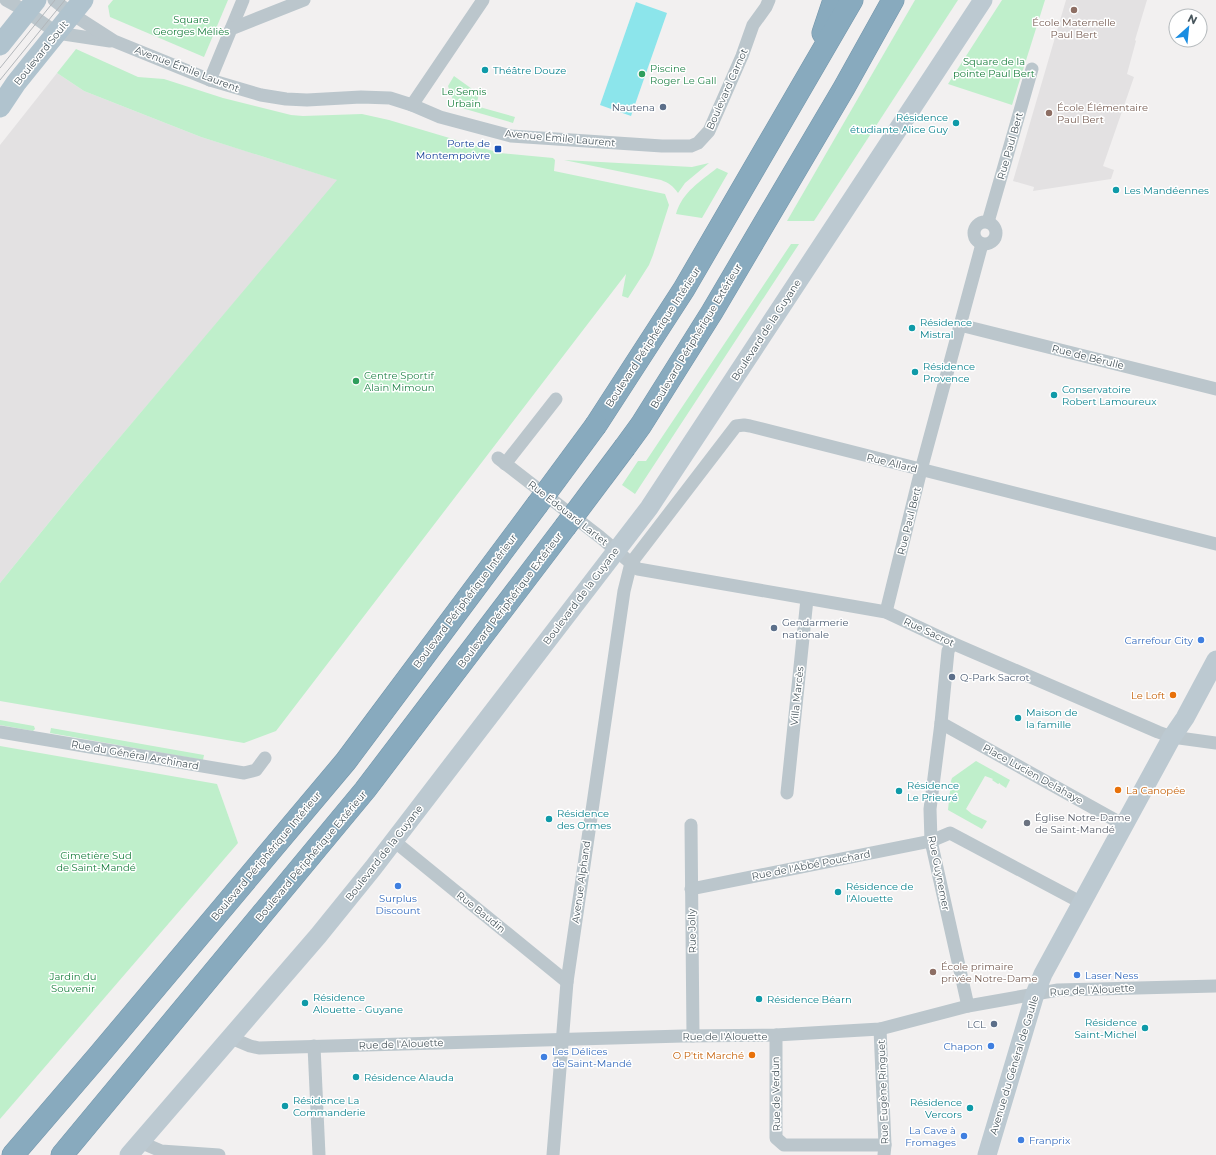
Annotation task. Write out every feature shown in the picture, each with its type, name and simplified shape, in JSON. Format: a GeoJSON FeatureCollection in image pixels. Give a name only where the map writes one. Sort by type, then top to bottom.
{"type":"FeatureCollection","features":[{"type":"Feature","properties":{"kind":"highway"},"geometry":{"type":"LineString","coordinates":[[806,82],[834,0]]}},
{"type":"Feature","properties":{"kind":"highway","name":"Boulevard Périphérique Intérieur"},"geometry":{"type":"LineString","coordinates":[[13,1155],[346,761],[596,425],[684,289],[806,82],[852,0]]}},
{"type":"Feature","properties":{"kind":"highway","name":"Boulevard Périphérique Extérieur"},"geometry":{"type":"LineString","coordinates":[[62,1155],[365,790],[566,527],[641,425],[712,312],[840,95],[893,0]]}},
{"type":"Feature","properties":{"kind":"main road"},"geometry":{"type":"LineString","coordinates":[[0,45],[31,6]]}},
{"type":"Feature","properties":{"kind":"main road","name":"Boulevard Soult"},"geometry":{"type":"LineString","coordinates":[[0,107],[16,83],[78,7]]}},
{"type":"Feature","properties":{"kind":"street"},"geometry":{"type":"LineString","coordinates":[[6,0],[31,6],[57,33]]}},
{"type":"Feature","properties":{"kind":"street","name":"Avenue Émile Laurent"},"geometry":{"type":"LineString","coordinates":[[54,0],[78,7],[114,41]]}},
{"type":"Feature","properties":{"kind":"street"},"geometry":{"type":"LineString","coordinates":[[210,80],[243,0]]}},
{"type":"Feature","properties":{"kind":"street"},"geometry":{"type":"LineString","coordinates":[[231,29],[304,0]]}},
{"type":"Feature","properties":{"kind":"street"},"geometry":{"type":"LineString","coordinates":[[412,105],[483,0]]}},
{"type":"Feature","properties":{"kind":"street","name":"Boulevard Carnot"},"geometry":{"type":"LineString","coordinates":[[662,146],[691,146],[698,143],[709,131],[742,56],[753,25],[766,7],[769,0]]}},
{"type":"Feature","properties":{"kind":"street","name":"Boulevard de la Guyane"},"geometry":{"type":"LineString","coordinates":[[135,1148],[318,936],[394,841],[649,508],[983,0]]}},
{"type":"Feature","properties":{"kind":"street","name":"Avenue Émile Laurent"},"geometry":{"type":"LineString","coordinates":[[57,33],[114,41],[210,80],[261,95],[286,99],[307,100],[361,97],[390,98],[412,105],[440,117],[511,136],[662,146]]}},
{"type":"Feature","properties":{"kind":"street","name":"Rue Paul Bert"},"geometry":{"type":"LineString","coordinates":[[886,612],[921,470],[982,244],[992,242],[995,238],[996,228],[988,222],[1032,69]]}},
{"type":"Feature","properties":{"kind":"street","name":"Rue de Bérulle"},"geometry":{"type":"LineString","coordinates":[[960,325],[1216,389]]}},
{"type":"Feature","properties":{"kind":"street","name":"Rue Édouard Lartet"},"geometry":{"type":"LineString","coordinates":[[556,399],[501,461],[631,563]]}},
{"type":"Feature","properties":{"kind":"street","name":"Rue Allard"},"geometry":{"type":"LineString","coordinates":[[631,563],[736,426],[744,425],[1216,544]]}},
{"type":"Feature","properties":{"kind":"street","name":"Rue Sacrot"},"geometry":{"type":"LineString","coordinates":[[631,563],[638,569],[645,571],[886,612],[952,643],[1158,732],[1172,737],[1216,742]]}},
{"type":"Feature","properties":{"kind":"street","name":"Avenue Alphand"},"geometry":{"type":"LineString","coordinates":[[553,1155],[561,1039],[567,982],[624,591],[631,563]]}},
{"type":"Feature","properties":{"kind":"street","name":"Villa Marcès"},"geometry":{"type":"LineString","coordinates":[[787,793],[807,599]]}},
{"type":"Feature","properties":{"kind":"street","name":"Rue Guynemer"},"geometry":{"type":"LineString","coordinates":[[952,643],[948,651],[930,809],[930,841],[968,1006]]}},
{"type":"Feature","properties":{"kind":"street","name":"Avenue du Général de Gaulle"},"geometry":{"type":"LineString","coordinates":[[986,1155],[1035,994],[1043,974],[1172,737],[1185,718],[1216,660]]}},
{"type":"Feature","properties":{"kind":"street","name":"Place Lucien Delahaye"},"geometry":{"type":"LineString","coordinates":[[941,723],[1124,826]]}},
{"type":"Feature","properties":{"kind":"street","name":"Rue du Général Archinard"},"geometry":{"type":"LineString","coordinates":[[0,732],[244,773],[256,770],[265,758]]}},
{"type":"Feature","properties":{"kind":"street","name":"Rue Jolly"},"geometry":{"type":"LineString","coordinates":[[690,825],[694,1036]]}},
{"type":"Feature","properties":{"kind":"street"},"geometry":{"type":"LineString","coordinates":[[930,841],[950,833],[1082,903]]}},
{"type":"Feature","properties":{"kind":"street","name":"Rue Baudin"},"geometry":{"type":"LineString","coordinates":[[394,841],[567,982]]}},
{"type":"Feature","properties":{"kind":"street","name":"Rue de l'Abbé Pouchard"},"geometry":{"type":"LineString","coordinates":[[691,889],[930,841]]}},
{"type":"Feature","properties":{"kind":"street","name":"Rue de l'Alouette"},"geometry":{"type":"LineString","coordinates":[[231,1038],[259,1048],[561,1039],[776,1035],[880,1029],[968,1006],[1058,990],[1216,986]]}},
{"type":"Feature","properties":{"kind":"street","name":"Rue Eugène Ringuet"},"geometry":{"type":"LineString","coordinates":[[880,1029],[885,1150]]}},
{"type":"Feature","properties":{"kind":"street","name":"Rue de Verdun"},"geometry":{"type":"LineString","coordinates":[[776,1035],[776,1138],[784,1145],[885,1150]]}},
{"type":"Feature","properties":{"kind":"street"},"geometry":{"type":"LineString","coordinates":[[314,1046],[319,1155]]}},
{"type":"Feature","properties":{"kind":"street"},"geometry":{"type":"LineString","coordinates":[[135,1148],[219,1155]]}},
{"type":"Feature","properties":{"kind":"shaded area"},"geometry":{"type":"Polygon","coordinates":[[[1066,0],[1147,0],[1127,74],[1134,77],[1103,166],[1114,170],[1111,179],[1033,191],[1034,187],[1013,181],[1066,0]]]}},
{"type":"Feature","properties":{"kind":"shaded area"},"geometry":{"type":"Polygon","coordinates":[[[57,73],[84,91],[201,137],[338,180],[77,488],[0,583],[0,145],[57,73]]]}},
{"type":"Feature","properties":{"kind":"green space","name":"Square Georges Méliès"},"geometry":{"type":"Polygon","coordinates":[[[113,0],[228,0],[204,57],[110,17],[108,6],[113,0]]]}},
{"type":"Feature","properties":{"kind":"green space"},"geometry":{"type":"Polygon","coordinates":[[[915,0],[958,0],[814,221],[787,221],[915,0]]]}},
{"type":"Feature","properties":{"kind":"green space","name":"Square de la pointe Paul Bert"},"geometry":{"type":"Polygon","coordinates":[[[1002,0],[1045,0],[1012,105],[948,84],[1002,0]]]}},
{"type":"Feature","properties":{"kind":"green space","name":"Centre Sportif Alain Mimoun"},"geometry":{"type":"Polygon","coordinates":[[[76,49],[138,77],[164,79],[223,98],[291,115],[362,114],[389,120],[500,153],[553,158],[555,160],[554,171],[665,194],[669,205],[649,265],[628,298],[622,296],[626,274],[276,731],[244,743],[0,701],[0,583],[77,488],[337,180],[201,137],[84,91],[57,73],[76,49]]]}},
{"type":"Feature","properties":{"kind":"green space","name":"Le Semis Urbain"},"geometry":{"type":"Polygon","coordinates":[[[454,76],[479,94],[476,106],[515,117],[513,123],[455,106],[448,86],[454,76]]]}},
{"type":"Feature","properties":{"kind":"green space"},"geometry":{"type":"Polygon","coordinates":[[[564,160],[692,167],[709,163],[685,183],[678,193],[671,185],[661,180],[564,160]]]}},
{"type":"Feature","properties":{"kind":"green space"},"geometry":{"type":"Polygon","coordinates":[[[717,168],[728,173],[702,218],[676,214],[687,193],[717,168]]]}},
{"type":"Feature","properties":{"kind":"green space"},"geometry":{"type":"Polygon","coordinates":[[[791,244],[799,244],[635,494],[622,485],[638,461],[646,461],[791,244]]]}},
{"type":"Feature","properties":{"kind":"green space"},"geometry":{"type":"Polygon","coordinates":[[[0,720],[34,726],[35,729],[33,731],[0,725],[0,720]]]}},
{"type":"Feature","properties":{"kind":"green space"},"geometry":{"type":"Polygon","coordinates":[[[51,728],[204,755],[203,760],[50,733],[51,728]]]}},
{"type":"Feature","properties":{"kind":"green space","name":"Cimetière Sud de Saint-Mandé"},"geometry":{"type":"Polygon","coordinates":[[[0,746],[217,784],[238,843],[0,1119],[0,746]]]}},
{"type":"Feature","properties":{"kind":"green space"},"geometry":{"type":"Polygon","coordinates":[[[976,761],[1010,780],[1006,788],[1000,783],[998,784],[992,780],[993,779],[985,776],[966,809],[972,814],[987,821],[982,829],[948,810],[952,778],[976,761]]]}},
{"type":"Feature","properties":{"kind":"water"},"geometry":{"type":"Polygon","coordinates":[[[636,2],[667,13],[631,116],[600,105],[636,2]]]}},
{"type":"Feature","properties":{"kind":"tram line"},"geometry":{"type":"LineString","coordinates":[[0,68],[55,0]]}},
{"type":"Feature","properties":{"kind":"tram line"},"geometry":{"type":"LineString","coordinates":[[0,80],[65,0]]}},
{"type":"Feature","properties":{"kind":"place","name":"École Maternelle Paul Bert"},"geometry":{"type":"Point","coordinates":[1074,10]}},
{"type":"Feature","properties":{"kind":"place","name":"Théâtre Douze"},"geometry":{"type":"Point","coordinates":[485,70]}},
{"type":"Feature","properties":{"kind":"place","name":"Piscine Roger Le Gall"},"geometry":{"type":"Point","coordinates":[642,74]}},
{"type":"Feature","properties":{"kind":"place","name":"Nautena"},"geometry":{"type":"Point","coordinates":[663,107]}},
{"type":"Feature","properties":{"kind":"place","name":"École Élémentaire Paul Bert"},"geometry":{"type":"Point","coordinates":[1049,113]}},
{"type":"Feature","properties":{"kind":"place","name":"Résidence étudiante Alice Guy"},"geometry":{"type":"Point","coordinates":[956,123]}},
{"type":"Feature","properties":{"kind":"place","name":"Porte de Montempoivre"},"geometry":{"type":"Point","coordinates":[498,149]}},
{"type":"Feature","properties":{"kind":"place","name":"Les Mandéennes"},"geometry":{"type":"Point","coordinates":[1116,190]}},
{"type":"Feature","properties":{"kind":"place","name":"Résidence Mistral"},"geometry":{"type":"Point","coordinates":[912,328]}},
{"type":"Feature","properties":{"kind":"place","name":"Résidence Provence"},"geometry":{"type":"Point","coordinates":[915,372]}},
{"type":"Feature","properties":{"kind":"place","name":"Centre Sportif Alain Mimoun"},"geometry":{"type":"Point","coordinates":[356,381]}},
{"type":"Feature","properties":{"kind":"place","name":"Conservatoire Robert Lamoureux"},"geometry":{"type":"Point","coordinates":[1054,395]}},
{"type":"Feature","properties":{"kind":"place","name":"Gendarmerie nationale"},"geometry":{"type":"Point","coordinates":[774,628]}},
{"type":"Feature","properties":{"kind":"place","name":"Carrefour City"},"geometry":{"type":"Point","coordinates":[1201,640]}},
{"type":"Feature","properties":{"kind":"place","name":"Q-Park Sacrot"},"geometry":{"type":"Point","coordinates":[952,677]}},
{"type":"Feature","properties":{"kind":"place","name":"Le Loft"},"geometry":{"type":"Point","coordinates":[1173,695]}},
{"type":"Feature","properties":{"kind":"place","name":"Maison de la famille"},"geometry":{"type":"Point","coordinates":[1018,718]}},
{"type":"Feature","properties":{"kind":"place","name":"La Canopée"},"geometry":{"type":"Point","coordinates":[1118,790]}},
{"type":"Feature","properties":{"kind":"place","name":"Résidence Le Prieuré"},"geometry":{"type":"Point","coordinates":[899,791]}},
{"type":"Feature","properties":{"kind":"place","name":"Résidence des Ormes"},"geometry":{"type":"Point","coordinates":[549,819]}},
{"type":"Feature","properties":{"kind":"place","name":"Église Notre-Dame de Saint-Mandé"},"geometry":{"type":"Point","coordinates":[1027,823]}},
{"type":"Feature","properties":{"kind":"place","name":"Surplus Discount"},"geometry":{"type":"Point","coordinates":[398,886]}},
{"type":"Feature","properties":{"kind":"place","name":"Résidence de l'Alouette"},"geometry":{"type":"Point","coordinates":[838,892]}},
{"type":"Feature","properties":{"kind":"place","name":"École primaire privée Notre-Dame"},"geometry":{"type":"Point","coordinates":[933,972]}},
{"type":"Feature","properties":{"kind":"place","name":"Laser Ness"},"geometry":{"type":"Point","coordinates":[1077,975]}},
{"type":"Feature","properties":{"kind":"place","name":"Résidence Béarn"},"geometry":{"type":"Point","coordinates":[759,999]}},
{"type":"Feature","properties":{"kind":"place","name":"Résidence Alouette - Guyane"},"geometry":{"type":"Point","coordinates":[305,1003]}},
{"type":"Feature","properties":{"kind":"place","name":"LCL"},"geometry":{"type":"Point","coordinates":[994,1024]}},
{"type":"Feature","properties":{"kind":"place","name":"Résidence Saint-Michel"},"geometry":{"type":"Point","coordinates":[1145,1028]}},
{"type":"Feature","properties":{"kind":"place","name":"Chapon"},"geometry":{"type":"Point","coordinates":[991,1046]}},
{"type":"Feature","properties":{"kind":"place","name":"O P'tit Marché"},"geometry":{"type":"Point","coordinates":[752,1055]}},
{"type":"Feature","properties":{"kind":"place","name":"Les Délices de Saint-Mandé"},"geometry":{"type":"Point","coordinates":[544,1057]}},
{"type":"Feature","properties":{"kind":"place","name":"Résidence Alauda"},"geometry":{"type":"Point","coordinates":[356,1077]}},
{"type":"Feature","properties":{"kind":"place","name":"Résidence La Commanderie"},"geometry":{"type":"Point","coordinates":[285,1106]}},
{"type":"Feature","properties":{"kind":"place","name":"Résidence Vercors"},"geometry":{"type":"Point","coordinates":[970,1108]}},
{"type":"Feature","properties":{"kind":"place","name":"La Cave à Fromages"},"geometry":{"type":"Point","coordinates":[964,1136]}},
{"type":"Feature","properties":{"kind":"place","name":"Franprix"},"geometry":{"type":"Point","coordinates":[1021,1140]}},
{"type":"Feature","properties":{"kind":"park label","name":"Jardin du Souvenir"},"geometry":{"type":"Point","coordinates":[73,982]}}]}
